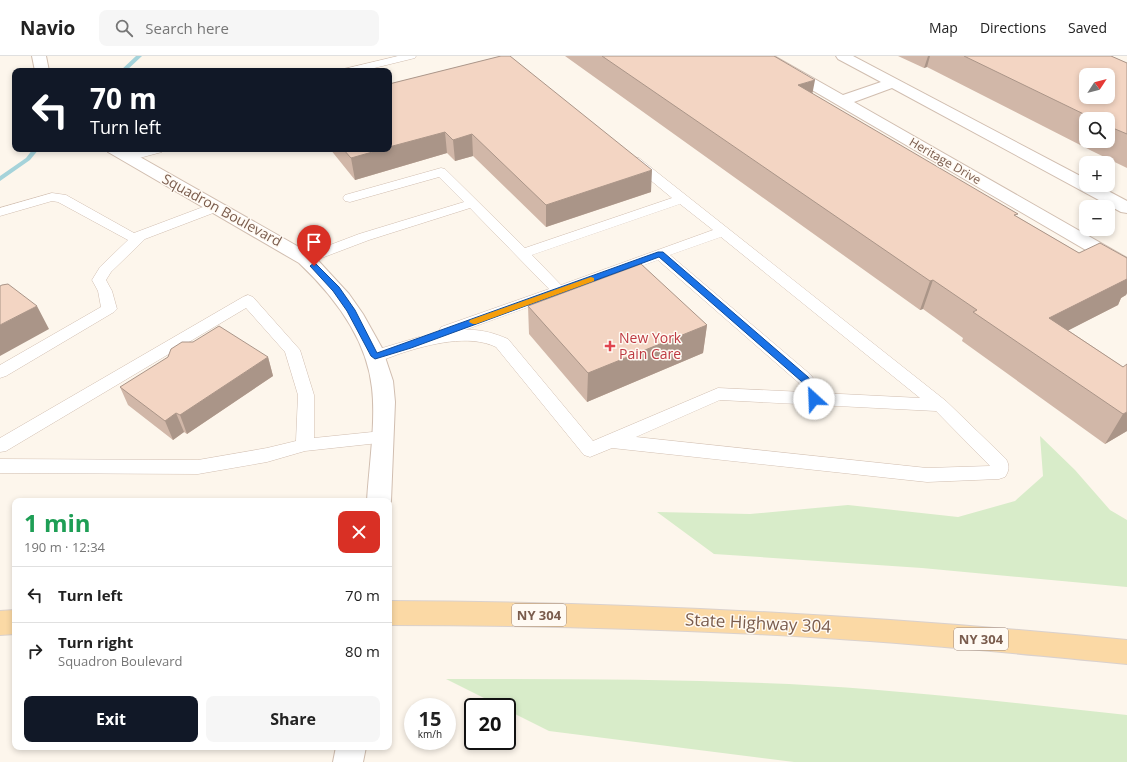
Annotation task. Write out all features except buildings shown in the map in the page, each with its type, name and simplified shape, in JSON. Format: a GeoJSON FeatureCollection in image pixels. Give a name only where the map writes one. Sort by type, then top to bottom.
{"type":"FeatureCollection","features":[{"type":"Feature","properties":{"kind":"main road","name":"State Highway 304"},"geometry":{"type":"LineString","coordinates":[[392,612],[582,616],[735,622],[977,638],[1127,652]]}},
{"type":"Feature","properties":{"kind":"main road"},"geometry":{"type":"LineString","coordinates":[[0,623],[12,622]]}},
{"type":"Feature","properties":{"kind":"street"},"geometry":{"type":"LineString","coordinates":[[39,56],[41,68]]}},
{"type":"Feature","properties":{"kind":"street","name":"Heritage Drive"},"geometry":{"type":"LineString","coordinates":[[764,56],[1127,266]]}},
{"type":"Feature","properties":{"kind":"street"},"geometry":{"type":"LineString","coordinates":[[843,56],[1127,208]]}},
{"type":"Feature","properties":{"kind":"street"},"geometry":{"type":"LineString","coordinates":[[841,101],[893,83]]}},
{"type":"Feature","properties":{"kind":"street","name":"Squadron Boulevard"},"geometry":{"type":"LineString","coordinates":[[121,153],[306,259],[322,272],[336,289],[351,310],[375,356],[382,382],[382,437],[379,498]]}},
{"type":"Feature","properties":{"kind":"street"},"geometry":{"type":"LineString","coordinates":[[348,762],[350,750]]}},
{"type":"Feature","properties":{"kind":"lane"},"geometry":{"type":"LineString","coordinates":[[361,68],[411,56]]}},
{"type":"Feature","properties":{"kind":"lane"},"geometry":{"type":"LineString","coordinates":[[610,441],[927,475],[999,472],[1000,464],[940,405],[625,154]]}},
{"type":"Feature","properties":{"kind":"lane"},"geometry":{"type":"LineString","coordinates":[[350,198],[441,172],[559,291]]}},
{"type":"Feature","properties":{"kind":"lane"},"geometry":{"type":"LineString","coordinates":[[0,212],[52,197],[61,198],[132,237],[140,236],[216,207]]}},
{"type":"Feature","properties":{"kind":"lane"},"geometry":{"type":"LineString","coordinates":[[523,254],[681,199]]}},
{"type":"Feature","properties":{"kind":"lane"},"geometry":{"type":"LineString","coordinates":[[306,259],[364,237],[473,203]]}},
{"type":"Feature","properties":{"kind":"lane"},"geometry":{"type":"LineString","coordinates":[[375,356],[408,346],[509,308],[724,232]]}},
{"type":"Feature","properties":{"kind":"lane"},"geometry":{"type":"LineString","coordinates":[[0,372],[109,309],[105,291],[99,280],[105,270],[140,236]]}},
{"type":"Feature","properties":{"kind":"lane"},"geometry":{"type":"LineString","coordinates":[[660,254],[804,379],[810,386],[814,399]]}},
{"type":"Feature","properties":{"kind":"lane"},"geometry":{"type":"LineString","coordinates":[[0,446],[248,300],[292,350],[306,396],[305,445]]}},
{"type":"Feature","properties":{"kind":"lane"},"geometry":{"type":"LineString","coordinates":[[408,346],[465,335],[492,337],[502,343],[590,450],[718,394],[940,405]]}},
{"type":"Feature","properties":{"kind":"lane"},"geometry":{"type":"LineString","coordinates":[[0,466],[198,467],[268,455],[305,445],[382,437]]}},
{"type":"Feature","properties":{"kind":"green space"},"geometry":{"type":"Polygon","coordinates":[[[1040,436],[1075,470],[1110,510],[1127,520],[1127,587],[922,568],[714,554],[657,512],[750,514],[848,505],[958,517],[1015,501],[1043,476],[1040,436]]]}},
{"type":"Feature","properties":{"kind":"green space"},"geometry":{"type":"Polygon","coordinates":[[[446,679],[575,679],[746,682],[916,693],[1127,715],[1127,762],[794,762],[549,731],[516,714],[516,698],[484,698],[446,679]]]}},
{"type":"Feature","properties":{"kind":"waterway"},"geometry":{"type":"LineString","coordinates":[[126,68],[139,56]]}},
{"type":"Feature","properties":{"kind":"waterway"},"geometry":{"type":"LineString","coordinates":[[0,179],[28,159],[34,152]]}},
{"type":"Feature","properties":{"kind":"slow traffic"},"geometry":{"type":"LineString","coordinates":[[473,322],[591,279]]}},
{"type":"Feature","properties":{"kind":"place","name":"New York Pain Care"},"geometry":{"type":"Point","coordinates":[610,346]}},
{"type":"Feature","properties":{"kind":"route"},"geometry":{"type":"LineString","coordinates":[[314,266],[322,272],[351,310],[375,356],[408,346],[660,254],[804,379],[810,386],[814,399]]}}]}
